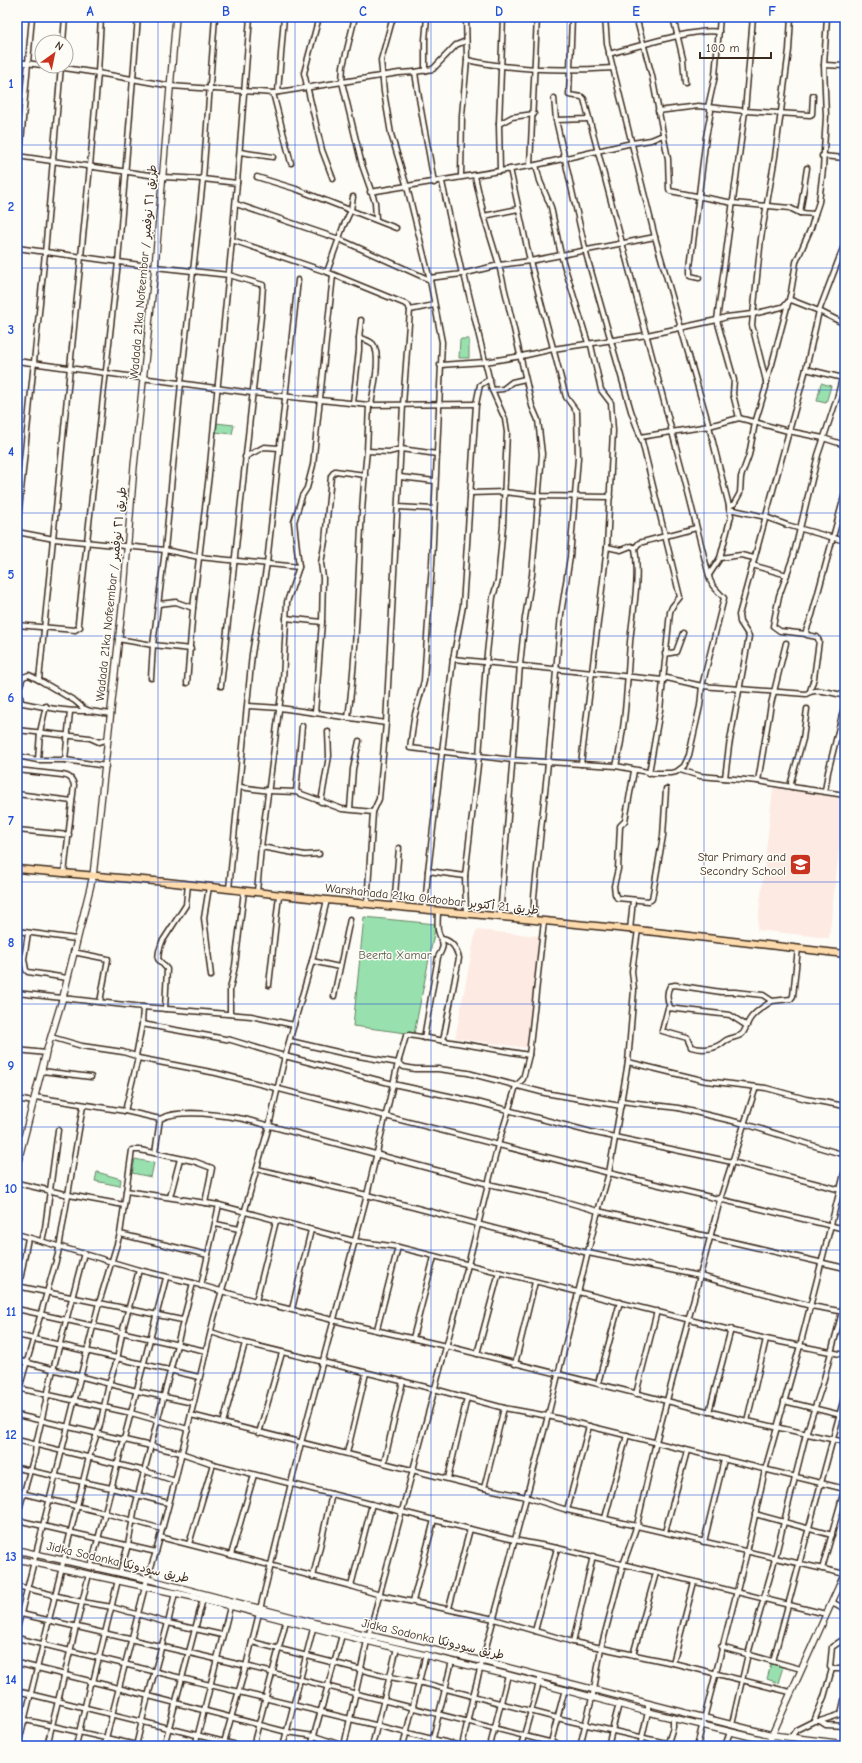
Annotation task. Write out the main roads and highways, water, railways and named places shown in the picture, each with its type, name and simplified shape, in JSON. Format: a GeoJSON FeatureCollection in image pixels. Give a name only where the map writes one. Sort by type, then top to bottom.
{"type":"FeatureCollection","features":[{"type":"Feature","properties":{"kind":"main road","name":"Wadada 21ka Nofeembar / طريق ٢١ نوفمبر"},"geometry":{"type":"LineString","coordinates":[[17,1165],[46,1053],[63,997],[76,939],[93,876],[106,766],[155,267],[172,86],[176,17]]}},
{"type":"Feature","properties":{"kind":"main road","name":"Warshahada 21ka Oktoobar طريق 21 أكتوبر"},"geometry":{"type":"LineString","coordinates":[[17,869],[188,884],[327,900],[638,930],[845,954]]}},
{"type":"Feature","properties":{"kind":"main road","name":"Jidka Sodonka طريق سودونكا"},"geometry":{"type":"LineString","coordinates":[[17,1550],[147,1579],[259,1611],[368,1638],[482,1660],[648,1704],[732,1724],[808,1746]]}},
{"type":"Feature","properties":{"kind":"main road","name":"Jidka Sodonka طريق سودونكا"},"geometry":{"type":"LineString","coordinates":[[17,1559],[118,1580],[230,1606],[259,1611],[286,1621],[314,1625],[342,1635],[368,1638],[397,1648],[565,1689],[648,1712],[730,1732],[768,1744],[790,1742],[845,1744]]}},
{"type":"Feature","properties":{"kind":"main road"},"geometry":{"type":"LineString","coordinates":[[768,1744],[790,1692],[845,1574]]}},
{"type":"Feature","properties":{"kind":"place","name":"Star Primary and Secondry School"},"geometry":{"type":"Point","coordinates":[801,864]}},
{"type":"Feature","properties":{"kind":"park label","name":"Beerta Xamar"},"geometry":{"type":"Point","coordinates":[395,955]}}]}
